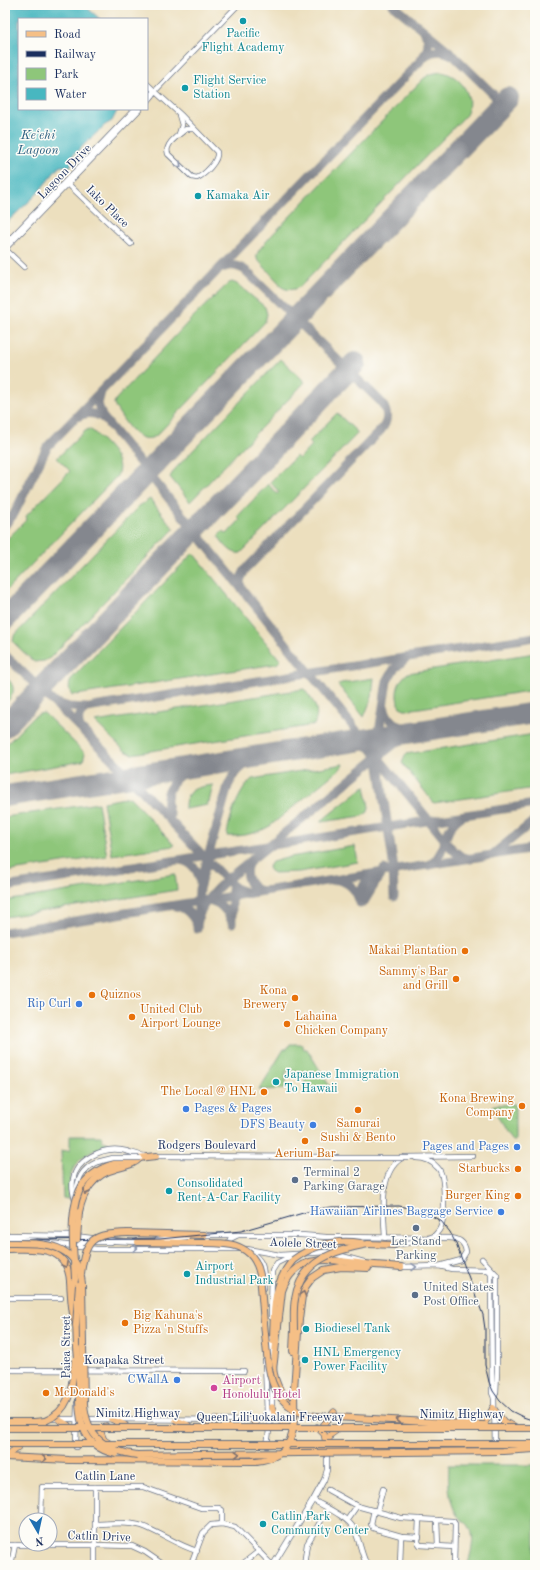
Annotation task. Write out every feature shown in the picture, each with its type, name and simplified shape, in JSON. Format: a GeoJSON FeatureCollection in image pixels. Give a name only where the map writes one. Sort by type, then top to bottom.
{"type":"FeatureCollection","features":[{"type":"Feature","properties":{"kind":"highway"},"geometry":{"type":"LineString","coordinates":[[156,1156],[144,1157],[113,1164],[98,1170],[90,1176],[79,1190],[74,1207],[79,1418],[85,1433],[94,1444],[105,1451],[118,1455],[503,1451],[535,1447]]}},
{"type":"Feature","properties":{"kind":"highway"},"geometry":{"type":"LineString","coordinates":[[76,1279],[79,1212],[85,1192],[92,1183],[102,1175],[112,1170],[134,1164],[140,1158]]}},
{"type":"Feature","properties":{"kind":"highway"},"geometry":{"type":"LineString","coordinates":[[76,1325],[82,1263],[85,1249],[93,1240],[99,1236],[107,1234],[128,1233],[204,1235]]}},
{"type":"Feature","properties":{"kind":"highway"},"geometry":{"type":"LineString","coordinates":[[138,1242],[223,1243],[238,1246],[247,1251],[255,1260],[260,1275],[270,1376],[285,1403],[296,1410],[316,1416],[535,1427]]}},
{"type":"Feature","properties":{"kind":"highway"},"geometry":{"type":"LineString","coordinates":[[296,1410],[280,1389],[273,1370],[275,1296],[280,1280],[288,1266],[302,1254],[321,1245],[337,1242],[359,1242],[368,1244],[394,1245]]}},
{"type":"Feature","properties":{"kind":"highway"},"geometry":{"type":"LineString","coordinates":[[5,1243],[40,1243],[53,1246],[66,1253],[76,1265],[81,1276],[82,1284],[84,1404],[86,1421],[95,1436],[107,1447],[122,1453],[137,1455]]}},
{"type":"Feature","properties":{"kind":"highway"},"geometry":{"type":"LineString","coordinates":[[5,1457],[69,1460],[267,1460],[276,1456],[284,1450],[293,1435],[294,1305],[296,1293],[301,1281],[309,1269],[329,1254],[368,1244]]}},
{"type":"Feature","properties":{"kind":"highway"},"geometry":{"type":"LineString","coordinates":[[5,1249],[47,1250],[62,1259],[69,1272],[72,1313],[76,1325]]}},
{"type":"Feature","properties":{"kind":"highway"},"geometry":{"type":"LineString","coordinates":[[273,1370],[282,1291],[287,1279],[300,1266],[306,1263],[321,1260],[401,1267]]}},
{"type":"Feature","properties":{"kind":"highway"},"geometry":{"type":"LineString","coordinates":[[294,1388],[301,1304],[303,1292],[309,1282],[319,1273],[335,1268],[401,1267]]}},
{"type":"Feature","properties":{"kind":"highway"},"geometry":{"type":"LineString","coordinates":[[5,1421],[39,1422],[50,1419],[59,1413],[66,1404],[71,1393],[77,1348]]}},
{"type":"Feature","properties":{"kind":"highway","name":"Queen Liliʻuokalani Freeway"},"geometry":{"type":"LineString","coordinates":[[5,1427],[535,1427]]}},
{"type":"Feature","properties":{"kind":"highway"},"geometry":{"type":"LineString","coordinates":[[5,1445],[535,1447]]}},
{"type":"Feature","properties":{"kind":"main road"},"geometry":{"type":"LineString","coordinates":[[272,1407],[276,1418],[288,1425]]}},
{"type":"Feature","properties":{"kind":"main road"},"geometry":{"type":"LineString","coordinates":[[476,1426],[486,1421],[494,1408],[504,1422],[514,1426]]}},
{"type":"Feature","properties":{"kind":"main road"},"geometry":{"type":"LineString","coordinates":[[322,1411],[326,1420]]}},
{"type":"Feature","properties":{"kind":"main road"},"geometry":{"type":"LineString","coordinates":[[322,1426],[334,1412]]}},
{"type":"Feature","properties":{"kind":"main road"},"geometry":{"type":"LineString","coordinates":[[435,1418],[447,1426]]}},
{"type":"Feature","properties":{"kind":"main road"},"geometry":{"type":"LineString","coordinates":[[58,1419],[68,1425]]}},
{"type":"Feature","properties":{"kind":"main road"},"geometry":{"type":"LineString","coordinates":[[209,1425],[216,1419]]}},
{"type":"Feature","properties":{"kind":"main road"},"geometry":{"type":"LineString","coordinates":[[176,1420],[188,1425]]}},
{"type":"Feature","properties":{"kind":"main road"},"geometry":{"type":"LineString","coordinates":[[253,1420],[256,1426]]}},
{"type":"Feature","properties":{"kind":"main road","name":"Nimitz Highway"},"geometry":{"type":"LineString","coordinates":[[5,1427],[68,1425],[76,1422],[110,1422],[125,1425],[256,1426],[269,1424],[316,1427],[535,1427]]}},
{"type":"Feature","properties":{"kind":"main road"},"geometry":{"type":"LineString","coordinates":[[110,1422],[104,1427],[101,1433],[104,1440],[116,1447]]}},
{"type":"Feature","properties":{"kind":"main road"},"geometry":{"type":"LineString","coordinates":[[316,1427],[324,1434],[327,1448]]}},
{"type":"Feature","properties":{"kind":"main road"},"geometry":{"type":"LineString","coordinates":[[327,1448],[330,1435],[335,1430],[342,1427]]}},
{"type":"Feature","properties":{"kind":"main road"},"geometry":{"type":"LineString","coordinates":[[5,1445],[18,1447],[535,1447]]}},
{"type":"Feature","properties":{"kind":"main road"},"geometry":{"type":"LineString","coordinates":[[5,1457],[18,1447]]}},
{"type":"Feature","properties":{"kind":"main road"},"geometry":{"type":"LineString","coordinates":[[327,1456],[329,1451],[334,1448]]}},
{"type":"Feature","properties":{"kind":"street"},"geometry":{"type":"LineString","coordinates":[[148,96],[155,91],[238,5]]}},
{"type":"Feature","properties":{"kind":"street"},"geometry":{"type":"LineString","coordinates":[[148,85],[216,151],[218,156],[216,160],[198,178],[192,177],[167,153],[168,146],[178,136],[187,128],[193,129]]}},
{"type":"Feature","properties":{"kind":"street"},"geometry":{"type":"LineString","coordinates":[[148,101],[155,91]]}},
{"type":"Feature","properties":{"kind":"street","name":"Lagoon Drive"},"geometry":{"type":"LineString","coordinates":[[5,249],[134,110]]}},
{"type":"Feature","properties":{"kind":"street","name":"Lagoon Drive"},"geometry":{"type":"LineString","coordinates":[[5,244],[139,110]]}},
{"type":"Feature","properties":{"kind":"street"},"geometry":{"type":"LineString","coordinates":[[178,136],[182,125],[179,115]]}},
{"type":"Feature","properties":{"kind":"street","name":"Iako Place"},"geometry":{"type":"LineString","coordinates":[[67,182],[131,244]]}},
{"type":"Feature","properties":{"kind":"street"},"geometry":{"type":"LineString","coordinates":[[5,249],[24,267]]}},
{"type":"Feature","properties":{"kind":"street","name":"Rodgers Boulevard"},"geometry":{"type":"LineString","coordinates":[[76,1247],[76,1200],[73,1193],[74,1176],[80,1165],[94,1155],[105,1151],[122,1150],[136,1154],[156,1156],[473,1156]]}},
{"type":"Feature","properties":{"kind":"street"},"geometry":{"type":"LineString","coordinates":[[385,1238],[386,1179],[396,1161],[404,1157]]}},
{"type":"Feature","properties":{"kind":"street"},"geometry":{"type":"LineString","coordinates":[[76,1200],[76,1187],[79,1177],[85,1169],[97,1162],[113,1158],[425,1159],[438,1168],[442,1175],[443,1215],[441,1226],[434,1236],[426,1240],[394,1245]]}},
{"type":"Feature","properties":{"kind":"street"},"geometry":{"type":"LineString","coordinates":[[60,1235],[68,1232],[76,1220]]}},
{"type":"Feature","properties":{"kind":"street","name":"Aolele Street"},"geometry":{"type":"LineString","coordinates":[[5,1236],[60,1235],[138,1242],[204,1235],[301,1235],[326,1237],[454,1238],[463,1244],[466,1252],[463,1258],[458,1262],[446,1263],[439,1266]]}},
{"type":"Feature","properties":{"kind":"street"},"geometry":{"type":"LineString","coordinates":[[227,1249],[230,1240],[239,1235]]}},
{"type":"Feature","properties":{"kind":"street","name":"Aolele Street"},"geometry":{"type":"LineString","coordinates":[[5,1236],[96,1249],[247,1249],[275,1255],[327,1252],[366,1262],[401,1267],[439,1266],[452,1269],[488,1270],[491,1273],[494,1286],[494,1357],[492,1393],[494,1398],[495,1447]]}},
{"type":"Feature","properties":{"kind":"street"},"geometry":{"type":"LineString","coordinates":[[76,1247],[83,1242],[105,1243],[116,1241]]}},
{"type":"Feature","properties":{"kind":"street","name":"Paiea Street"},"geometry":{"type":"LineString","coordinates":[[76,1247],[78,1371],[76,1447]]}},
{"type":"Feature","properties":{"kind":"street"},"geometry":{"type":"LineString","coordinates":[[76,1279],[84,1265],[85,1256],[96,1249]]}},
{"type":"Feature","properties":{"kind":"street"},"geometry":{"type":"LineString","coordinates":[[247,1249],[259,1258],[264,1269],[267,1412],[269,1424]]}},
{"type":"Feature","properties":{"kind":"street"},"geometry":{"type":"LineString","coordinates":[[267,1447],[272,1407],[271,1274],[277,1263],[296,1254]]}},
{"type":"Feature","properties":{"kind":"street","name":"Aolele Street"},"geometry":{"type":"LineString","coordinates":[[482,1259],[497,1275],[494,1286]]}},
{"type":"Feature","properties":{"kind":"street"},"geometry":{"type":"LineString","coordinates":[[5,1298],[61,1298]]}},
{"type":"Feature","properties":{"kind":"street","name":"Koapaka Street"},"geometry":{"type":"LineString","coordinates":[[5,1370],[244,1371]]}},
{"type":"Feature","properties":{"kind":"street"},"geometry":{"type":"LineString","coordinates":[[110,1422],[216,1419],[253,1420],[262,1419],[267,1412]]}},
{"type":"Feature","properties":{"kind":"street"},"geometry":{"type":"LineString","coordinates":[[5,1421],[58,1419],[76,1422]]}},
{"type":"Feature","properties":{"kind":"street"},"geometry":{"type":"LineString","coordinates":[[200,1565],[192,1563],[203,1533],[211,1525],[222,1524],[235,1527],[272,1565],[324,1480],[327,1470],[327,1448]]}},
{"type":"Feature","properties":{"kind":"street","name":"Catlin Lane"},"geometry":{"type":"LineString","coordinates":[[41,1512],[42,1487],[95,1487],[121,1485],[143,1486],[201,1508],[219,1508],[222,1510],[222,1524]]}},
{"type":"Feature","properties":{"kind":"street"},"geometry":{"type":"LineString","coordinates":[[95,1487],[95,1565]]}},
{"type":"Feature","properties":{"kind":"street"},"geometry":{"type":"LineString","coordinates":[[383,1489],[376,1511],[371,1520],[371,1526],[377,1530],[401,1536],[419,1538]]}},
{"type":"Feature","properties":{"kind":"street"},"geometry":{"type":"LineString","coordinates":[[328,1490],[357,1506],[401,1518],[453,1521],[455,1524],[454,1565]]}},
{"type":"Feature","properties":{"kind":"street"},"geometry":{"type":"LineString","coordinates":[[313,1500],[347,1520],[354,1527],[367,1565]]}},
{"type":"Feature","properties":{"kind":"street"},"geometry":{"type":"LineString","coordinates":[[347,1520],[357,1506]]}},
{"type":"Feature","properties":{"kind":"street"},"geometry":{"type":"LineString","coordinates":[[304,1565],[307,1544],[328,1509]]}},
{"type":"Feature","properties":{"kind":"street"},"geometry":{"type":"LineString","coordinates":[[419,1519],[420,1545],[454,1547]]}},
{"type":"Feature","properties":{"kind":"street"},"geometry":{"type":"LineString","coordinates":[[437,1520],[438,1546]]}},
{"type":"Feature","properties":{"kind":"street"},"geometry":{"type":"LineString","coordinates":[[95,1524],[130,1524],[142,1526],[186,1548],[197,1551]]}},
{"type":"Feature","properties":{"kind":"street"},"geometry":{"type":"LineString","coordinates":[[400,1565],[401,1536]]}},
{"type":"Feature","properties":{"kind":"street","name":"Catlin Drive"},"geometry":{"type":"LineString","coordinates":[[5,1545],[16,1545]]}},
{"type":"Feature","properties":{"kind":"street"},"geometry":{"type":"LineString","coordinates":[[11,1565],[16,1545]]}},
{"type":"Feature","properties":{"kind":"street","name":"Catlin Drive"},"geometry":{"type":"LineString","coordinates":[[58,1545],[132,1546],[145,1552],[164,1565]]}},
{"type":"Feature","properties":{"kind":"street"},"geometry":{"type":"LineString","coordinates":[[241,1565],[258,1551]]}},
{"type":"Feature","properties":{"kind":"green space"},"geometry":{"type":"Polygon","coordinates":[[[441,72],[455,77],[464,88],[469,101],[466,115],[301,286],[290,290],[279,285],[280,284],[257,259],[257,253],[270,237],[423,79],[430,74],[441,72]]]}},
{"type":"Feature","properties":{"kind":"green space"},"geometry":{"type":"Polygon","coordinates":[[[232,282],[237,284],[265,307],[267,314],[265,322],[156,436],[143,438],[137,435],[127,425],[115,407],[114,403],[116,399],[193,317],[229,283],[232,282]]]}},
{"type":"Feature","properties":{"kind":"green space"},"geometry":{"type":"Polygon","coordinates":[[[281,359],[305,382],[190,502],[170,477],[175,469],[281,359]]]}},
{"type":"Feature","properties":{"kind":"green space"},"geometry":{"type":"Polygon","coordinates":[[[337,413],[358,433],[241,553],[231,551],[218,536],[223,531],[227,534],[240,520],[237,517],[268,484],[277,494],[279,492],[270,482],[296,456],[299,459],[312,445],[309,442],[337,413]]]}},
{"type":"Feature","properties":{"kind":"green space"},"geometry":{"type":"Polygon","coordinates":[[[89,429],[94,432],[113,452],[119,470],[117,476],[5,592],[5,541],[27,519],[26,516],[70,471],[57,458],[85,431],[89,429]]]}},
{"type":"Feature","properties":{"kind":"green space"},"geometry":{"type":"Polygon","coordinates":[[[150,499],[174,529],[50,658],[44,661],[34,662],[13,642],[14,636],[139,506],[150,499]]]}},
{"type":"Feature","properties":{"kind":"green space"},"geometry":{"type":"Polygon","coordinates":[[[193,553],[281,661],[276,664],[75,694],[72,696],[69,686],[72,678],[193,553]]]}},
{"type":"Feature","properties":{"kind":"green space"},"geometry":{"type":"Polygon","coordinates":[[[535,653],[535,690],[407,710],[400,707],[398,703],[397,694],[399,684],[408,673],[535,653]]]}},
{"type":"Feature","properties":{"kind":"green space"},"geometry":{"type":"Polygon","coordinates":[[[5,676],[13,686],[13,693],[5,704],[5,676]]]}},
{"type":"Feature","properties":{"kind":"green space"},"geometry":{"type":"Polygon","coordinates":[[[374,678],[372,697],[364,717],[338,685],[341,683],[374,678]]]}},
{"type":"Feature","properties":{"kind":"green space"},"geometry":{"type":"Polygon","coordinates":[[[304,689],[315,706],[317,714],[314,725],[132,754],[125,751],[95,722],[304,689]]]}},
{"type":"Feature","properties":{"kind":"green space"},"geometry":{"type":"Polygon","coordinates":[[[44,713],[85,753],[83,761],[5,775],[5,746],[33,717],[44,713]]]}},
{"type":"Feature","properties":{"kind":"green space"},"geometry":{"type":"Polygon","coordinates":[[[535,734],[535,788],[434,803],[402,763],[406,754],[535,734]]]}},
{"type":"Feature","properties":{"kind":"green space"},"geometry":{"type":"Polygon","coordinates":[[[343,764],[342,767],[270,826],[249,834],[227,836],[235,806],[243,790],[252,779],[343,764]]]}},
{"type":"Feature","properties":{"kind":"green space"},"geometry":{"type":"Polygon","coordinates":[[[213,785],[209,802],[206,802],[208,805],[185,809],[185,802],[189,793],[197,788],[213,785]]]}},
{"type":"Feature","properties":{"kind":"green space"},"geometry":{"type":"Polygon","coordinates":[[[365,786],[369,807],[368,812],[362,816],[321,822],[321,821],[365,786]]]}},
{"type":"Feature","properties":{"kind":"green space"},"geometry":{"type":"Polygon","coordinates":[[[130,797],[174,846],[112,855],[103,802],[130,797]]]}},
{"type":"Feature","properties":{"kind":"green space"},"geometry":{"type":"Polygon","coordinates":[[[98,803],[107,856],[5,872],[5,817],[98,803]]]}},
{"type":"Feature","properties":{"kind":"green space"},"geometry":{"type":"Polygon","coordinates":[[[355,846],[358,862],[299,872],[274,873],[268,868],[272,862],[290,857],[355,846]]]}},
{"type":"Feature","properties":{"kind":"green space"},"geometry":{"type":"Polygon","coordinates":[[[175,874],[177,890],[5,917],[5,901],[175,874]]]}},
{"type":"Feature","properties":{"kind":"green space"},"geometry":{"type":"Polygon","coordinates":[[[290,1044],[301,1044],[304,1049],[307,1049],[332,1090],[305,1089],[305,1072],[286,1071],[286,1089],[259,1090],[284,1049],[287,1049],[290,1044]]]}},
{"type":"Feature","properties":{"kind":"green space"},"geometry":{"type":"Polygon","coordinates":[[[515,1104],[515,1141],[512,1141],[492,1107],[494,1105],[515,1104]]]}},
{"type":"Feature","properties":{"kind":"green space"},"geometry":{"type":"Polygon","coordinates":[[[70,1136],[102,1136],[102,1141],[107,1142],[107,1145],[85,1156],[75,1166],[70,1177],[68,1199],[63,1198],[61,1151],[70,1150],[70,1136]]]}},
{"type":"Feature","properties":{"kind":"green space"},"geometry":{"type":"Polygon","coordinates":[[[449,1465],[535,1465],[535,1565],[468,1565],[472,1546],[472,1532],[468,1524],[457,1515],[454,1509],[450,1497],[449,1465]]]}},
{"type":"Feature","properties":{"kind":"water","name":"Keʻehi Lagoon"},"geometry":{"type":"Polygon","coordinates":[[[5,5],[84,5],[99,18],[18,18],[18,110],[118,110],[112,121],[105,125],[71,157],[71,166],[61,166],[58,168],[36,195],[5,224],[5,5]]]}},
{"type":"Feature","properties":{"kind":"taxiway"},"geometry":{"type":"LineString","coordinates":[[393,5],[450,52]]}},
{"type":"Feature","properties":{"kind":"taxiway"},"geometry":{"type":"LineString","coordinates":[[423,57],[427,51],[428,44],[424,31]]}},
{"type":"Feature","properties":{"kind":"taxiway"},"geometry":{"type":"LineString","coordinates":[[5,525],[14,514],[47,447],[426,55],[440,51],[447,52],[454,56],[495,96],[497,103],[492,114]]}},
{"type":"Feature","properties":{"kind":"taxiway"},"geometry":{"type":"LineString","coordinates":[[220,269],[226,266],[232,266],[245,270],[383,404],[386,412],[384,427],[245,570],[240,580],[241,588]]}},
{"type":"Feature","properties":{"kind":"taxiway"},"geometry":{"type":"LineString","coordinates":[[101,392],[98,404],[102,416],[453,850],[462,857],[471,859]]}},
{"type":"Feature","properties":{"kind":"taxiway"},"geometry":{"type":"LineString","coordinates":[[77,417],[84,414],[90,414],[97,415],[104,419]]}},
{"type":"Feature","properties":{"kind":"taxiway"},"geometry":{"type":"LineString","coordinates":[[80,728],[80,714],[93,707],[535,637]]}},
{"type":"Feature","properties":{"kind":"taxiway"},"geometry":{"type":"LineString","coordinates":[[5,655],[117,764],[226,880],[237,889],[249,893]]}},
{"type":"Feature","properties":{"kind":"taxiway"},"geometry":{"type":"LineString","coordinates":[[394,897],[393,862],[377,745],[387,681],[394,669],[405,659]]}},
{"type":"Feature","properties":{"kind":"taxiway"},"geometry":{"type":"LineString","coordinates":[[57,703],[69,707],[87,708]]}},
{"type":"Feature","properties":{"kind":"taxiway"},"geometry":{"type":"LineString","coordinates":[[384,706],[389,717],[396,724],[401,727],[417,730]]}},
{"type":"Feature","properties":{"kind":"taxiway"},"geometry":{"type":"LineString","coordinates":[[198,921],[199,915],[206,902],[230,877],[398,741],[408,734],[423,730]]}},
{"type":"Feature","properties":{"kind":"taxiway"},"geometry":{"type":"LineString","coordinates":[[197,929],[199,889],[228,786],[235,774],[249,762],[268,755]]}},
{"type":"Feature","properties":{"kind":"taxiway"},"geometry":{"type":"LineString","coordinates":[[170,816],[167,808],[168,792],[176,779],[189,769],[197,766]]}},
{"type":"Feature","properties":{"kind":"taxiway"},"geometry":{"type":"LineString","coordinates":[[5,887],[535,804]]}},
{"type":"Feature","properties":{"kind":"taxiway"},"geometry":{"type":"LineString","coordinates":[[429,865],[435,861],[439,855],[447,834],[455,821],[462,816]]}},
{"type":"Feature","properties":{"kind":"taxiway"},"geometry":{"type":"LineString","coordinates":[[492,855],[535,820]]}},
{"type":"Feature","properties":{"kind":"taxiway"},"geometry":{"type":"LineString","coordinates":[[5,932],[535,848]]}},
{"type":"Feature","properties":{"kind":"taxiway"},"geometry":{"type":"LineString","coordinates":[[180,860],[188,863],[194,868],[200,883]]}},
{"type":"Feature","properties":{"kind":"taxiway"},"geometry":{"type":"LineString","coordinates":[[250,861],[247,870],[248,880],[250,884],[258,890],[263,891]]}},
{"type":"Feature","properties":{"kind":"taxiway"},"geometry":{"type":"LineString","coordinates":[[364,902],[384,869]]}},
{"type":"Feature","properties":{"kind":"taxiway"},"geometry":{"type":"LineString","coordinates":[[360,903],[365,882],[375,874]]}},
{"type":"Feature","properties":{"kind":"taxiway"},"geometry":{"type":"LineString","coordinates":[[338,880],[352,887],[359,900]]}},
{"type":"Feature","properties":{"kind":"taxiway"},"geometry":{"type":"LineString","coordinates":[[232,890],[232,923]]}},
{"type":"Feature","properties":{"kind":"taxiway"},"geometry":{"type":"LineString","coordinates":[[209,900],[223,907],[231,920]]}},
{"type":"Feature","properties":{"kind":"taxiway"},"geometry":{"type":"LineString","coordinates":[[175,906],[188,912],[197,925]]}},
{"type":"Feature","properties":{"kind":"runway"},"geometry":{"type":"LineString","coordinates":[[5,619],[508,98]]}},
{"type":"Feature","properties":{"kind":"runway"},"geometry":{"type":"LineString","coordinates":[[5,726],[355,363]]}},
{"type":"Feature","properties":{"kind":"runway"},"geometry":{"type":"LineString","coordinates":[[5,796],[535,713]]}},
{"type":"Feature","properties":{"kind":"railway"},"geometry":{"type":"LineString","coordinates":[[5,1240],[160,1239],[241,1231],[317,1209],[332,1207],[399,1206],[421,1210],[441,1221],[450,1232],[456,1244],[483,1315],[485,1329],[485,1365],[493,1391],[500,1401],[511,1411],[535,1421]]}},
{"type":"Feature","properties":{"kind":"place","name":"Pacific Flight Academy"},"geometry":{"type":"Point","coordinates":[243,21]}},
{"type":"Feature","properties":{"kind":"place","name":"Flight Service Station"},"geometry":{"type":"Point","coordinates":[185,88]}},
{"type":"Feature","properties":{"kind":"place","name":"Kamaka Air"},"geometry":{"type":"Point","coordinates":[198,196]}},
{"type":"Feature","properties":{"kind":"place","name":"Makai Plantation"},"geometry":{"type":"Point","coordinates":[465,951]}},
{"type":"Feature","properties":{"kind":"place","name":"Sammy's Bar and Grill"},"geometry":{"type":"Point","coordinates":[456,979]}},
{"type":"Feature","properties":{"kind":"place","name":"Quiznos"},"geometry":{"type":"Point","coordinates":[92,995]}},
{"type":"Feature","properties":{"kind":"place","name":"Kona Brewery"},"geometry":{"type":"Point","coordinates":[295,998]}},
{"type":"Feature","properties":{"kind":"place","name":"Rip Curl"},"geometry":{"type":"Point","coordinates":[79,1004]}},
{"type":"Feature","properties":{"kind":"place","name":"United Club Airport Lounge"},"geometry":{"type":"Point","coordinates":[132,1017]}},
{"type":"Feature","properties":{"kind":"place","name":"Lahaina Chicken Company"},"geometry":{"type":"Point","coordinates":[287,1024]}},
{"type":"Feature","properties":{"kind":"place","name":"Japanese Immigration To Hawaii"},"geometry":{"type":"Point","coordinates":[276,1082]}},
{"type":"Feature","properties":{"kind":"place","name":"The Local @ HNL"},"geometry":{"type":"Point","coordinates":[264,1092]}},
{"type":"Feature","properties":{"kind":"place","name":"Kona Brewing Company"},"geometry":{"type":"Point","coordinates":[522,1106]}},
{"type":"Feature","properties":{"kind":"place","name":"Pages & Pages"},"geometry":{"type":"Point","coordinates":[186,1109]}},
{"type":"Feature","properties":{"kind":"place","name":"Samurai Sushi & Bento"},"geometry":{"type":"Point","coordinates":[358,1110]}},
{"type":"Feature","properties":{"kind":"place","name":"DFS Beauty"},"geometry":{"type":"Point","coordinates":[313,1125]}},
{"type":"Feature","properties":{"kind":"place","name":"Aerium Bar"},"geometry":{"type":"Point","coordinates":[305,1141]}},
{"type":"Feature","properties":{"kind":"place","name":"Pages and Pages"},"geometry":{"type":"Point","coordinates":[517,1147]}},
{"type":"Feature","properties":{"kind":"place","name":"Starbucks"},"geometry":{"type":"Point","coordinates":[518,1169]}},
{"type":"Feature","properties":{"kind":"place","name":"Terminal 2 Parking Garage"},"geometry":{"type":"Point","coordinates":[295,1180]}},
{"type":"Feature","properties":{"kind":"place","name":"Consolidated Rent-A-Car Facility"},"geometry":{"type":"Point","coordinates":[169,1191]}},
{"type":"Feature","properties":{"kind":"place","name":"Burger King"},"geometry":{"type":"Point","coordinates":[518,1196]}},
{"type":"Feature","properties":{"kind":"place","name":"Hawaiian Airlines Baggage Service"},"geometry":{"type":"Point","coordinates":[501,1212]}},
{"type":"Feature","properties":{"kind":"place","name":"Lei Stand Parking"},"geometry":{"type":"Point","coordinates":[416,1228]}},
{"type":"Feature","properties":{"kind":"place","name":"Airport Industrial Park"},"geometry":{"type":"Point","coordinates":[187,1274]}},
{"type":"Feature","properties":{"kind":"place","name":"United States Post Office"},"geometry":{"type":"Point","coordinates":[415,1295]}},
{"type":"Feature","properties":{"kind":"place","name":"Big Kahuna's Pizza 'n Stuffs"},"geometry":{"type":"Point","coordinates":[125,1323]}},
{"type":"Feature","properties":{"kind":"place","name":"Biodiesel Tank"},"geometry":{"type":"Point","coordinates":[306,1329]}},
{"type":"Feature","properties":{"kind":"place","name":"HNL Emergency Power Facility"},"geometry":{"type":"Point","coordinates":[305,1360]}},
{"type":"Feature","properties":{"kind":"place","name":"CWallA"},"geometry":{"type":"Point","coordinates":[177,1380]}},
{"type":"Feature","properties":{"kind":"place","name":"Airport Honolulu Hotel"},"geometry":{"type":"Point","coordinates":[214,1388]}},
{"type":"Feature","properties":{"kind":"place","name":"McDonald's"},"geometry":{"type":"Point","coordinates":[46,1393]}},
{"type":"Feature","properties":{"kind":"place","name":"Catlin Park Community Center"},"geometry":{"type":"Point","coordinates":[263,1524]}}]}
